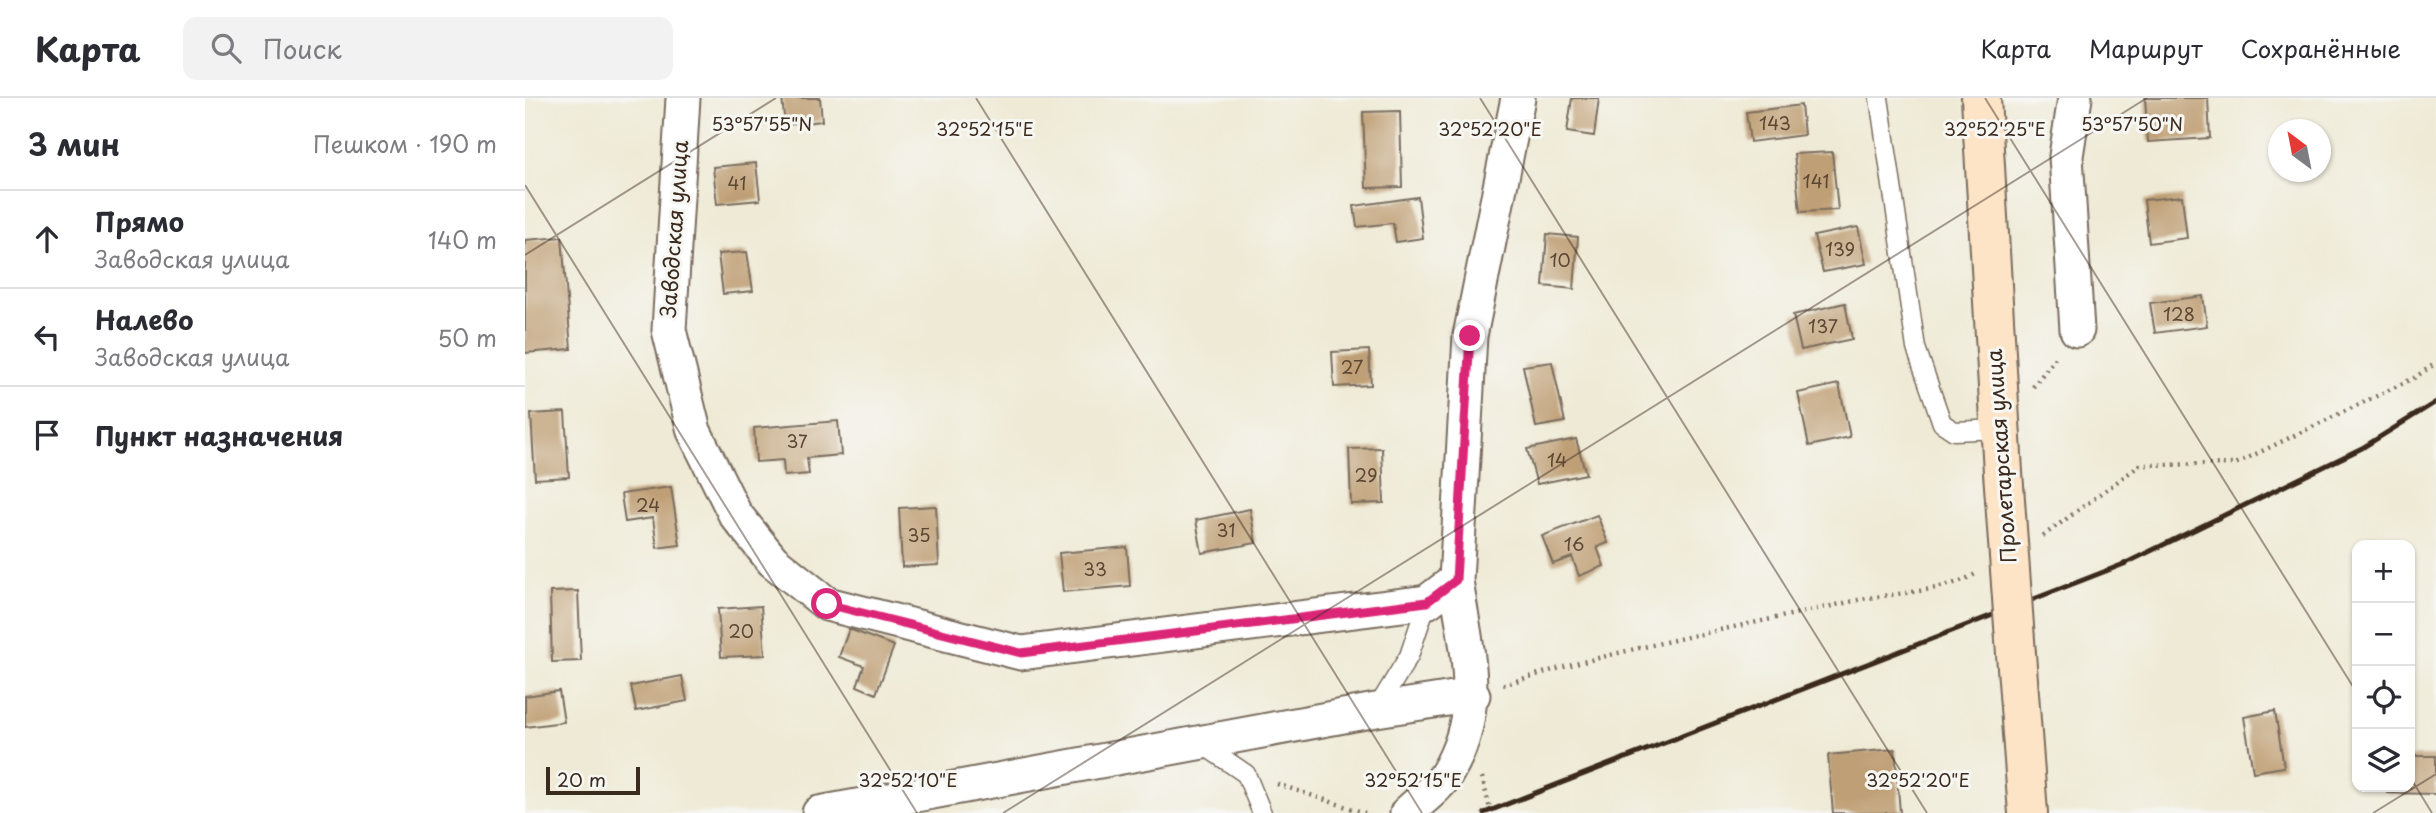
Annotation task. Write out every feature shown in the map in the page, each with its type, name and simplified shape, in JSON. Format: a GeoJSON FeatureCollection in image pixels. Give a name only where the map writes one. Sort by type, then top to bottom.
{"type":"FeatureCollection","features":[{"type":"Feature","properties":{"kind":"main road","name":"Пролетарская улица"},"geometry":{"type":"LineString","coordinates":[[1981,98],[2000,429],[2028,813]]}},
{"type":"Feature","properties":{"kind":"street","name":"Заводская улица"},"geometry":{"type":"LineString","coordinates":[[683,98],[669,330],[694,431],[734,514],[773,561],[827,604],[1021,653],[1427,602]]}},
{"type":"Feature","properties":{"kind":"street"},"geometry":{"type":"LineString","coordinates":[[1407,813],[1445,775],[1467,726],[1473,695],[1456,580],[1470,336],[1518,98]]}},
{"type":"Feature","properties":{"kind":"street"},"geometry":{"type":"LineString","coordinates":[[2075,98],[2066,156],[2077,330]]}},
{"type":"Feature","properties":{"kind":"street"},"geometry":{"type":"LineString","coordinates":[[1427,602],[1456,580]]}},
{"type":"Feature","properties":{"kind":"street"},"geometry":{"type":"LineString","coordinates":[[819,813],[1376,710],[1473,695]]}},
{"type":"Feature","properties":{"kind":"lane"},"geometry":{"type":"LineString","coordinates":[[1879,98],[1916,348],[1942,423],[1954,431],[2000,429]]}},
{"type":"Feature","properties":{"kind":"lane"},"geometry":{"type":"LineString","coordinates":[[1376,710],[1409,656],[1427,602]]}},
{"type":"Feature","properties":{"kind":"lane"},"geometry":{"type":"LineString","coordinates":[[1202,744],[1246,774],[1262,813]]}},
{"type":"Feature","properties":{"kind":"path"},"geometry":{"type":"LineString","coordinates":[[2000,429],[2077,330]]}},
{"type":"Feature","properties":{"kind":"path"},"geometry":{"type":"LineString","coordinates":[[2035,540],[2059,527],[2140,465],[2235,464],[2414,378],[2436,363]]}},
{"type":"Feature","properties":{"kind":"path"},"geometry":{"type":"LineString","coordinates":[[1473,695],[1564,666],[1875,596],[1962,582],[1986,568]]}},
{"type":"Feature","properties":{"kind":"path"},"geometry":{"type":"LineString","coordinates":[[1246,774],[1365,813]]}},
{"type":"Feature","properties":{"kind":"building"},"geometry":{"type":"Polygon","coordinates":[[[782,98],[820,98],[822,121],[785,125],[782,98]]]}},
{"type":"Feature","properties":{"kind":"building"},"geometry":{"type":"Polygon","coordinates":[[[1572,98],[1599,98],[1594,136],[1567,132],[1572,98]]]}},
{"type":"Feature","properties":{"kind":"building"},"geometry":{"type":"Polygon","coordinates":[[[2145,98],[2208,98],[2210,138],[2148,142],[2145,98]]]}},
{"type":"Feature","properties":{"kind":"building"},"geometry":{"type":"Polygon","coordinates":[[[1801,105],[1804,135],[1750,142],[1746,112],[1801,105]]]}},
{"type":"Feature","properties":{"kind":"building"},"geometry":{"type":"Polygon","coordinates":[[[1400,111],[1402,187],[1366,188],[1363,112],[1400,111]]]}},
{"type":"Feature","properties":{"kind":"building"},"geometry":{"type":"Polygon","coordinates":[[[1832,152],[1838,210],[1800,212],[1794,154],[1832,152]]]}},
{"type":"Feature","properties":{"kind":"building"},"geometry":{"type":"Polygon","coordinates":[[[756,163],[760,200],[717,204],[713,167],[756,163]]]}},
{"type":"Feature","properties":{"kind":"building"},"geometry":{"type":"Polygon","coordinates":[[[2182,196],[2187,238],[2149,243],[2144,200],[2182,196]]]}},
{"type":"Feature","properties":{"kind":"building"},"geometry":{"type":"Polygon","coordinates":[[[1418,197],[1423,238],[1396,242],[1393,223],[1357,227],[1354,206],[1418,197]]]}},
{"type":"Feature","properties":{"kind":"building"},"geometry":{"type":"Polygon","coordinates":[[[1858,227],[1866,264],[1823,272],[1814,236],[1858,227]]]}},
{"type":"Feature","properties":{"kind":"building"},"geometry":{"type":"Polygon","coordinates":[[[1547,234],[1578,237],[1574,289],[1543,286],[1547,234]]]}},
{"type":"Feature","properties":{"kind":"building"},"geometry":{"type":"Polygon","coordinates":[[[562,237],[571,349],[525,353],[525,240],[562,237]]]}},
{"type":"Feature","properties":{"kind":"building"},"geometry":{"type":"Polygon","coordinates":[[[747,252],[753,291],[723,294],[718,254],[747,252]]]}},
{"type":"Feature","properties":{"kind":"building"},"geometry":{"type":"Polygon","coordinates":[[[2203,296],[2207,326],[2155,333],[2150,303],[2203,296]]]}},
{"type":"Feature","properties":{"kind":"building"},"geometry":{"type":"Polygon","coordinates":[[[1845,303],[1852,339],[1801,350],[1793,315],[1845,303]]]}},
{"type":"Feature","properties":{"kind":"building"},"geometry":{"type":"Polygon","coordinates":[[[1369,350],[1371,385],[1334,387],[1332,352],[1369,350]]]}},
{"type":"Feature","properties":{"kind":"building"},"geometry":{"type":"Polygon","coordinates":[[[1552,362],[1565,422],[1536,427],[1523,366],[1552,362]]]}},
{"type":"Feature","properties":{"kind":"building"},"geometry":{"type":"Polygon","coordinates":[[[1839,384],[1850,437],[1809,446],[1798,393],[1839,384]]]}},
{"type":"Feature","properties":{"kind":"building"},"geometry":{"type":"Polygon","coordinates":[[[565,412],[569,477],[535,479],[531,414],[565,412]]]}},
{"type":"Feature","properties":{"kind":"building"},"geometry":{"type":"Polygon","coordinates":[[[838,421],[841,455],[807,458],[809,474],[784,476],[783,460],[756,462],[754,428],[838,421]]]}},
{"type":"Feature","properties":{"kind":"building"},"geometry":{"type":"Polygon","coordinates":[[[1576,439],[1586,474],[1537,484],[1527,449],[1576,439]]]}},
{"type":"Feature","properties":{"kind":"building"},"geometry":{"type":"Polygon","coordinates":[[[1382,448],[1384,503],[1351,504],[1349,449],[1382,448]]]}},
{"type":"Feature","properties":{"kind":"building"},"geometry":{"type":"Polygon","coordinates":[[[671,487],[680,545],[657,548],[653,518],[625,522],[621,494],[671,487]]]}},
{"type":"Feature","properties":{"kind":"building"},"geometry":{"type":"Polygon","coordinates":[[[936,506],[939,565],[902,567],[899,508],[936,506]]]}},
{"type":"Feature","properties":{"kind":"building"},"geometry":{"type":"Polygon","coordinates":[[[1250,509],[1256,543],[1202,553],[1196,520],[1250,509]]]}},
{"type":"Feature","properties":{"kind":"building"},"geometry":{"type":"Polygon","coordinates":[[[1597,515],[1608,543],[1597,547],[1604,566],[1579,576],[1572,557],[1553,564],[1542,536],[1597,515]]]}},
{"type":"Feature","properties":{"kind":"building"},"geometry":{"type":"Polygon","coordinates":[[[1127,547],[1130,586],[1063,592],[1059,553],[1127,547]]]}},
{"type":"Feature","properties":{"kind":"building"},"geometry":{"type":"Polygon","coordinates":[[[578,591],[581,661],[552,662],[550,592],[578,591]]]}},
{"type":"Feature","properties":{"kind":"building"},"geometry":{"type":"Polygon","coordinates":[[[761,606],[765,655],[721,657],[718,609],[761,606]]]}},
{"type":"Feature","properties":{"kind":"building"},"geometry":{"type":"Polygon","coordinates":[[[849,629],[894,646],[876,694],[857,686],[864,666],[839,657],[849,629]]]}},
{"type":"Feature","properties":{"kind":"building"},"geometry":{"type":"Polygon","coordinates":[[[682,676],[687,701],[636,711],[631,686],[682,676]]]}},
{"type":"Feature","properties":{"kind":"building"},"geometry":{"type":"Polygon","coordinates":[[[559,691],[564,722],[525,727],[525,696],[559,691]]]}},
{"type":"Feature","properties":{"kind":"building"},"geometry":{"type":"Polygon","coordinates":[[[2275,711],[2284,767],[2253,772],[2244,717],[2275,711]]]}},
{"type":"Feature","properties":{"kind":"building"},"geometry":{"type":"Polygon","coordinates":[[[1895,749],[1900,813],[1833,813],[1828,755],[1895,749]]]}},
{"type":"Feature","properties":{"kind":"building"},"geometry":{"type":"Polygon","coordinates":[[[2415,756],[2436,756],[2436,794],[2387,793],[2415,792],[2415,756]]]}},
{"type":"Feature","properties":{"kind":"railway"},"geometry":{"type":"LineString","coordinates":[[1484,813],[2124,564],[2362,448],[2436,402]]}},
{"type":"Feature","properties":{"kind":"route"},"geometry":{"type":"LineString","coordinates":[[827,604],[1021,653],[1427,602],[1456,580],[1470,336]]}}]}
